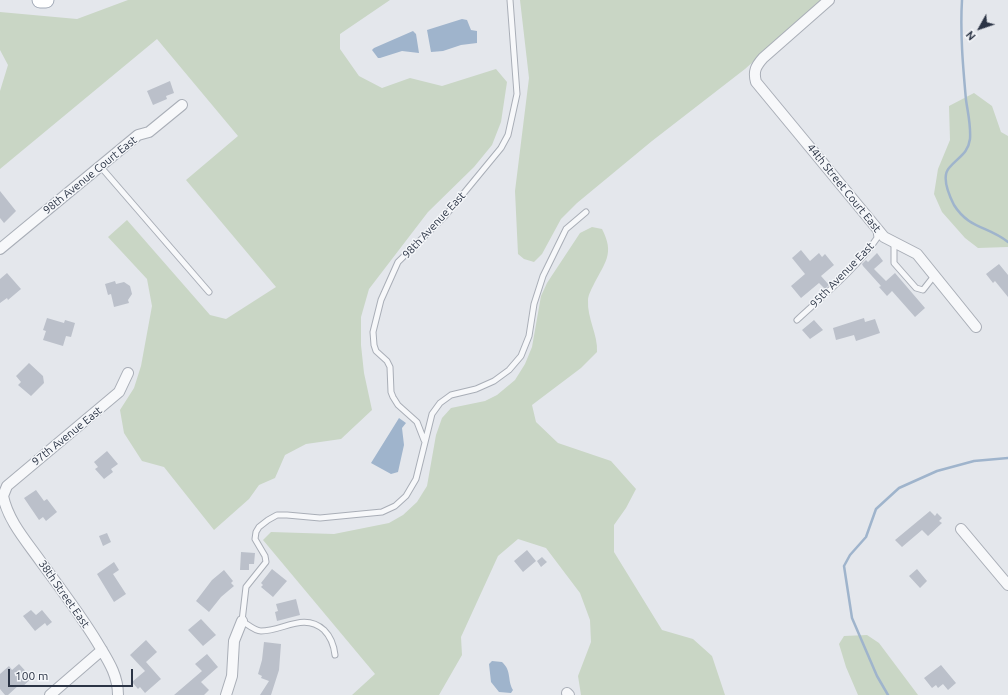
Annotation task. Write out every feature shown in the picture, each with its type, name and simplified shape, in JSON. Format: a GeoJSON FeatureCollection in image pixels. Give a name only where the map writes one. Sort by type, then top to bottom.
{"type":"FeatureCollection","features":[{"type":"Feature","properties":{"kind":"main road"},"geometry":{"type":"LineString","coordinates":[[40,0],[46,0]]}},
{"type":"Feature","properties":{"kind":"street","name":"44th Street Court East"},"geometry":{"type":"LineString","coordinates":[[830,0],[763,58],[754,74],[760,88],[815,152],[884,237],[917,254],[976,327]]}},
{"type":"Feature","properties":{"kind":"street","name":"98th Avenue Court East"},"geometry":{"type":"LineString","coordinates":[[0,249],[138,135],[148,132],[182,105]]}},
{"type":"Feature","properties":{"kind":"street","name":"97th Avenue East"},"geometry":{"type":"LineString","coordinates":[[3,496],[8,486],[119,392],[128,373]]}},
{"type":"Feature","properties":{"kind":"street","name":"38th Street East"},"geometry":{"type":"LineString","coordinates":[[3,496],[6,508],[21,534],[102,650],[114,671],[118,695]]}},
{"type":"Feature","properties":{"kind":"street"},"geometry":{"type":"LineString","coordinates":[[961,529],[1008,585]]}},
{"type":"Feature","properties":{"kind":"street"},"geometry":{"type":"LineString","coordinates":[[226,695],[232,676],[234,640],[242,621]]}},
{"type":"Feature","properties":{"kind":"street"},"geometry":{"type":"LineString","coordinates":[[50,695],[102,650]]}},
{"type":"Feature","properties":{"kind":"lane","name":"98th Avenue East"},"geometry":{"type":"LineString","coordinates":[[424,442],[417,422],[398,405],[393,397],[391,392],[390,367],[387,361],[376,351],[373,332],[381,300],[398,262],[444,216],[501,148],[508,135],[517,94],[510,0]]}},
{"type":"Feature","properties":{"kind":"lane"},"geometry":{"type":"LineString","coordinates":[[100,166],[209,292]]}},
{"type":"Feature","properties":{"kind":"lane"},"geometry":{"type":"LineString","coordinates":[[335,655],[333,644],[328,635],[314,624],[302,622],[261,631],[242,621],[246,587],[266,562],[265,556],[256,543],[255,536],[257,530],[263,523],[272,517],[282,515],[320,518],[382,512],[389,509],[406,496],[414,485],[429,420],[440,403],[451,395],[476,389],[494,380],[509,370],[521,356],[529,336],[534,304],[543,276],[566,228],[586,212]]}},
{"type":"Feature","properties":{"kind":"lane","name":"95th Avenue East"},"geometry":{"type":"LineString","coordinates":[[797,320],[834,286],[869,249],[877,238],[874,225]]}},
{"type":"Feature","properties":{"kind":"lane"},"geometry":{"type":"LineString","coordinates":[[894,243],[894,263],[916,288],[923,290],[934,276]]}},
{"type":"Feature","properties":{"kind":"green space"},"geometry":{"type":"Polygon","coordinates":[[[128,0],[390,0],[340,34],[340,49],[359,76],[382,88],[410,78],[442,86],[496,69],[507,82],[501,122],[492,145],[474,167],[428,212],[369,289],[361,317],[361,345],[364,373],[372,410],[341,439],[306,444],[285,455],[275,478],[259,485],[249,499],[214,530],[164,467],[142,461],[124,433],[120,410],[134,388],[141,366],[152,306],[147,279],[108,237],[127,220],[210,315],[226,319],[276,287],[186,180],[238,136],[157,39],[0,169],[0,91],[8,65],[0,50],[0,12],[77,19],[128,0]]]}},
{"type":"Feature","properties":{"kind":"green space"},"geometry":{"type":"Polygon","coordinates":[[[520,0],[822,0],[745,69],[652,141],[577,203],[561,219],[542,254],[534,262],[524,259],[518,254],[515,191],[529,78],[520,0]]]}},
{"type":"Feature","properties":{"kind":"green space"},"geometry":{"type":"Polygon","coordinates":[[[974,93],[992,106],[1001,132],[1008,136],[1008,247],[978,248],[965,238],[942,212],[934,194],[938,169],[950,140],[949,106],[974,93]]]}},
{"type":"Feature","properties":{"kind":"green space"},"geometry":{"type":"Polygon","coordinates":[[[592,227],[602,229],[608,245],[605,264],[591,289],[588,298],[589,314],[596,339],[597,352],[581,368],[532,405],[536,422],[558,443],[611,461],[636,489],[626,508],[614,525],[614,552],[662,630],[693,639],[712,656],[725,695],[581,695],[578,676],[591,642],[590,620],[580,593],[546,548],[518,539],[498,556],[461,637],[462,655],[439,695],[352,695],[375,674],[263,540],[271,532],[334,534],[389,523],[403,515],[417,502],[427,486],[436,435],[442,418],[451,408],[485,401],[497,395],[515,380],[525,364],[532,347],[541,296],[547,283],[580,233],[592,227]]]}},
{"type":"Feature","properties":{"kind":"green space"},"geometry":{"type":"Polygon","coordinates":[[[867,635],[879,643],[918,695],[858,695],[846,667],[839,644],[844,636],[867,635]]]}},
{"type":"Feature","properties":{"kind":"water"},"geometry":{"type":"Polygon","coordinates":[[[462,19],[467,20],[471,30],[477,31],[477,43],[461,45],[443,51],[431,52],[427,30],[462,19]]]}},
{"type":"Feature","properties":{"kind":"water"},"geometry":{"type":"Polygon","coordinates":[[[413,31],[416,34],[419,53],[402,51],[378,58],[372,50],[374,48],[413,31]]]}},
{"type":"Feature","properties":{"kind":"water"},"geometry":{"type":"Polygon","coordinates":[[[399,418],[406,423],[402,428],[404,445],[398,472],[391,474],[371,463],[399,418]]]}},
{"type":"Feature","properties":{"kind":"water"},"geometry":{"type":"Polygon","coordinates":[[[492,661],[502,662],[505,665],[513,690],[511,693],[499,692],[491,682],[489,664],[492,661]]]}},
{"type":"Feature","properties":{"kind":"building"},"geometry":{"type":"Polygon","coordinates":[[[170,81],[174,93],[166,96],[167,99],[153,105],[147,91],[170,81]]]}},
{"type":"Feature","properties":{"kind":"building"},"geometry":{"type":"Polygon","coordinates":[[[0,191],[16,211],[4,223],[0,218],[0,191]]]}},
{"type":"Feature","properties":{"kind":"building"},"geometry":{"type":"Polygon","coordinates":[[[801,250],[810,261],[819,253],[822,257],[825,254],[834,265],[821,276],[829,285],[825,289],[819,283],[801,298],[791,286],[805,274],[792,258],[801,250]]]}},
{"type":"Feature","properties":{"kind":"building"},"geometry":{"type":"Polygon","coordinates":[[[877,253],[883,261],[874,269],[886,281],[895,273],[925,308],[915,317],[892,291],[887,296],[879,287],[881,286],[863,266],[862,264],[866,260],[868,262],[877,253]]]}},
{"type":"Feature","properties":{"kind":"building"},"geometry":{"type":"Polygon","coordinates":[[[999,264],[1008,275],[1008,297],[995,281],[993,283],[986,274],[999,264]]]}},
{"type":"Feature","properties":{"kind":"building"},"geometry":{"type":"Polygon","coordinates":[[[7,273],[21,289],[8,300],[7,298],[0,303],[0,279],[7,273]]]}},
{"type":"Feature","properties":{"kind":"building"},"geometry":{"type":"Polygon","coordinates":[[[115,281],[116,284],[124,282],[130,286],[132,294],[128,300],[129,303],[114,307],[111,294],[108,295],[105,284],[115,281]]]}},
{"type":"Feature","properties":{"kind":"building"},"geometry":{"type":"Polygon","coordinates":[[[47,318],[64,323],[65,320],[75,323],[71,337],[66,336],[63,346],[43,340],[46,331],[43,330],[47,318]]]}},
{"type":"Feature","properties":{"kind":"building"},"geometry":{"type":"Polygon","coordinates":[[[864,318],[865,322],[875,319],[880,333],[856,341],[854,335],[836,340],[833,328],[864,318]]]}},
{"type":"Feature","properties":{"kind":"building"},"geometry":{"type":"Polygon","coordinates":[[[814,320],[823,330],[810,339],[802,330],[814,320]]]}},
{"type":"Feature","properties":{"kind":"building"},"geometry":{"type":"Polygon","coordinates":[[[29,363],[43,376],[44,383],[31,396],[18,385],[21,382],[16,376],[29,363]]]}},
{"type":"Feature","properties":{"kind":"building"},"geometry":{"type":"Polygon","coordinates":[[[107,451],[118,464],[111,469],[113,472],[104,479],[95,469],[98,467],[94,462],[107,451]]]}},
{"type":"Feature","properties":{"kind":"building"},"geometry":{"type":"Polygon","coordinates":[[[36,490],[44,501],[47,499],[57,512],[46,521],[43,517],[39,520],[24,498],[36,490]]]}},
{"type":"Feature","properties":{"kind":"building"},"geometry":{"type":"Polygon","coordinates":[[[930,511],[935,516],[937,513],[942,518],[939,521],[942,523],[928,536],[922,530],[902,547],[895,540],[930,511]]]}},
{"type":"Feature","properties":{"kind":"building"},"geometry":{"type":"Polygon","coordinates":[[[107,533],[111,542],[103,546],[99,536],[107,533]]]}},
{"type":"Feature","properties":{"kind":"building"},"geometry":{"type":"Polygon","coordinates":[[[527,550],[536,561],[523,572],[514,561],[527,550]]]}},
{"type":"Feature","properties":{"kind":"building"},"geometry":{"type":"Polygon","coordinates":[[[241,552],[255,553],[254,564],[249,564],[249,570],[240,570],[241,552]]]}},
{"type":"Feature","properties":{"kind":"building"},"geometry":{"type":"Polygon","coordinates":[[[542,557],[547,562],[541,567],[537,561],[542,557]]]}},
{"type":"Feature","properties":{"kind":"building"},"geometry":{"type":"Polygon","coordinates":[[[114,562],[119,570],[113,574],[126,594],[114,602],[97,574],[114,562]]]}},
{"type":"Feature","properties":{"kind":"building"},"geometry":{"type":"Polygon","coordinates":[[[272,569],[287,581],[273,597],[261,587],[263,585],[261,583],[272,569]]]}},
{"type":"Feature","properties":{"kind":"building"},"geometry":{"type":"Polygon","coordinates":[[[917,569],[927,581],[920,588],[909,576],[917,569]]]}},
{"type":"Feature","properties":{"kind":"building"},"geometry":{"type":"Polygon","coordinates":[[[224,570],[233,581],[231,583],[234,586],[221,597],[209,612],[196,601],[212,580],[224,570]]]}},
{"type":"Feature","properties":{"kind":"building"},"geometry":{"type":"Polygon","coordinates":[[[296,599],[300,615],[277,621],[275,612],[278,611],[276,604],[296,599]]]}},
{"type":"Feature","properties":{"kind":"building"},"geometry":{"type":"Polygon","coordinates":[[[31,610],[36,615],[42,610],[52,622],[47,626],[45,623],[35,631],[23,616],[31,610]]]}},
{"type":"Feature","properties":{"kind":"building"},"geometry":{"type":"Polygon","coordinates":[[[201,619],[216,635],[203,646],[188,630],[201,619]]]}},
{"type":"Feature","properties":{"kind":"building"},"geometry":{"type":"Polygon","coordinates":[[[146,640],[157,652],[146,662],[161,679],[145,693],[140,687],[138,689],[132,682],[145,671],[130,655],[146,640]]]}},
{"type":"Feature","properties":{"kind":"building"},"geometry":{"type":"Polygon","coordinates":[[[264,642],[281,644],[279,670],[271,695],[260,695],[269,681],[261,678],[262,676],[258,674],[262,660],[264,642]]]}},
{"type":"Feature","properties":{"kind":"building"},"geometry":{"type":"Polygon","coordinates":[[[207,654],[218,667],[201,682],[209,690],[204,695],[174,695],[202,671],[195,664],[207,654]]]}},
{"type":"Feature","properties":{"kind":"building"},"geometry":{"type":"Polygon","coordinates":[[[19,664],[32,678],[22,687],[19,685],[8,695],[5,695],[0,689],[0,674],[9,666],[12,670],[19,664]]]}},
{"type":"Feature","properties":{"kind":"building"},"geometry":{"type":"Polygon","coordinates":[[[941,665],[956,683],[948,690],[943,684],[938,688],[936,685],[932,688],[924,678],[941,665]]]}},
{"type":"Feature","properties":{"kind":"waterway"},"geometry":{"type":"LineString","coordinates":[[962,0],[962,50],[966,100],[970,124],[970,139],[965,152],[949,168],[946,181],[954,205],[966,219],[1008,242]]}},
{"type":"Feature","properties":{"kind":"waterway"},"geometry":{"type":"LineString","coordinates":[[888,695],[877,676],[852,618],[844,566],[850,555],[866,537],[876,509],[899,488],[937,471],[974,461],[1008,458]]}}]}
